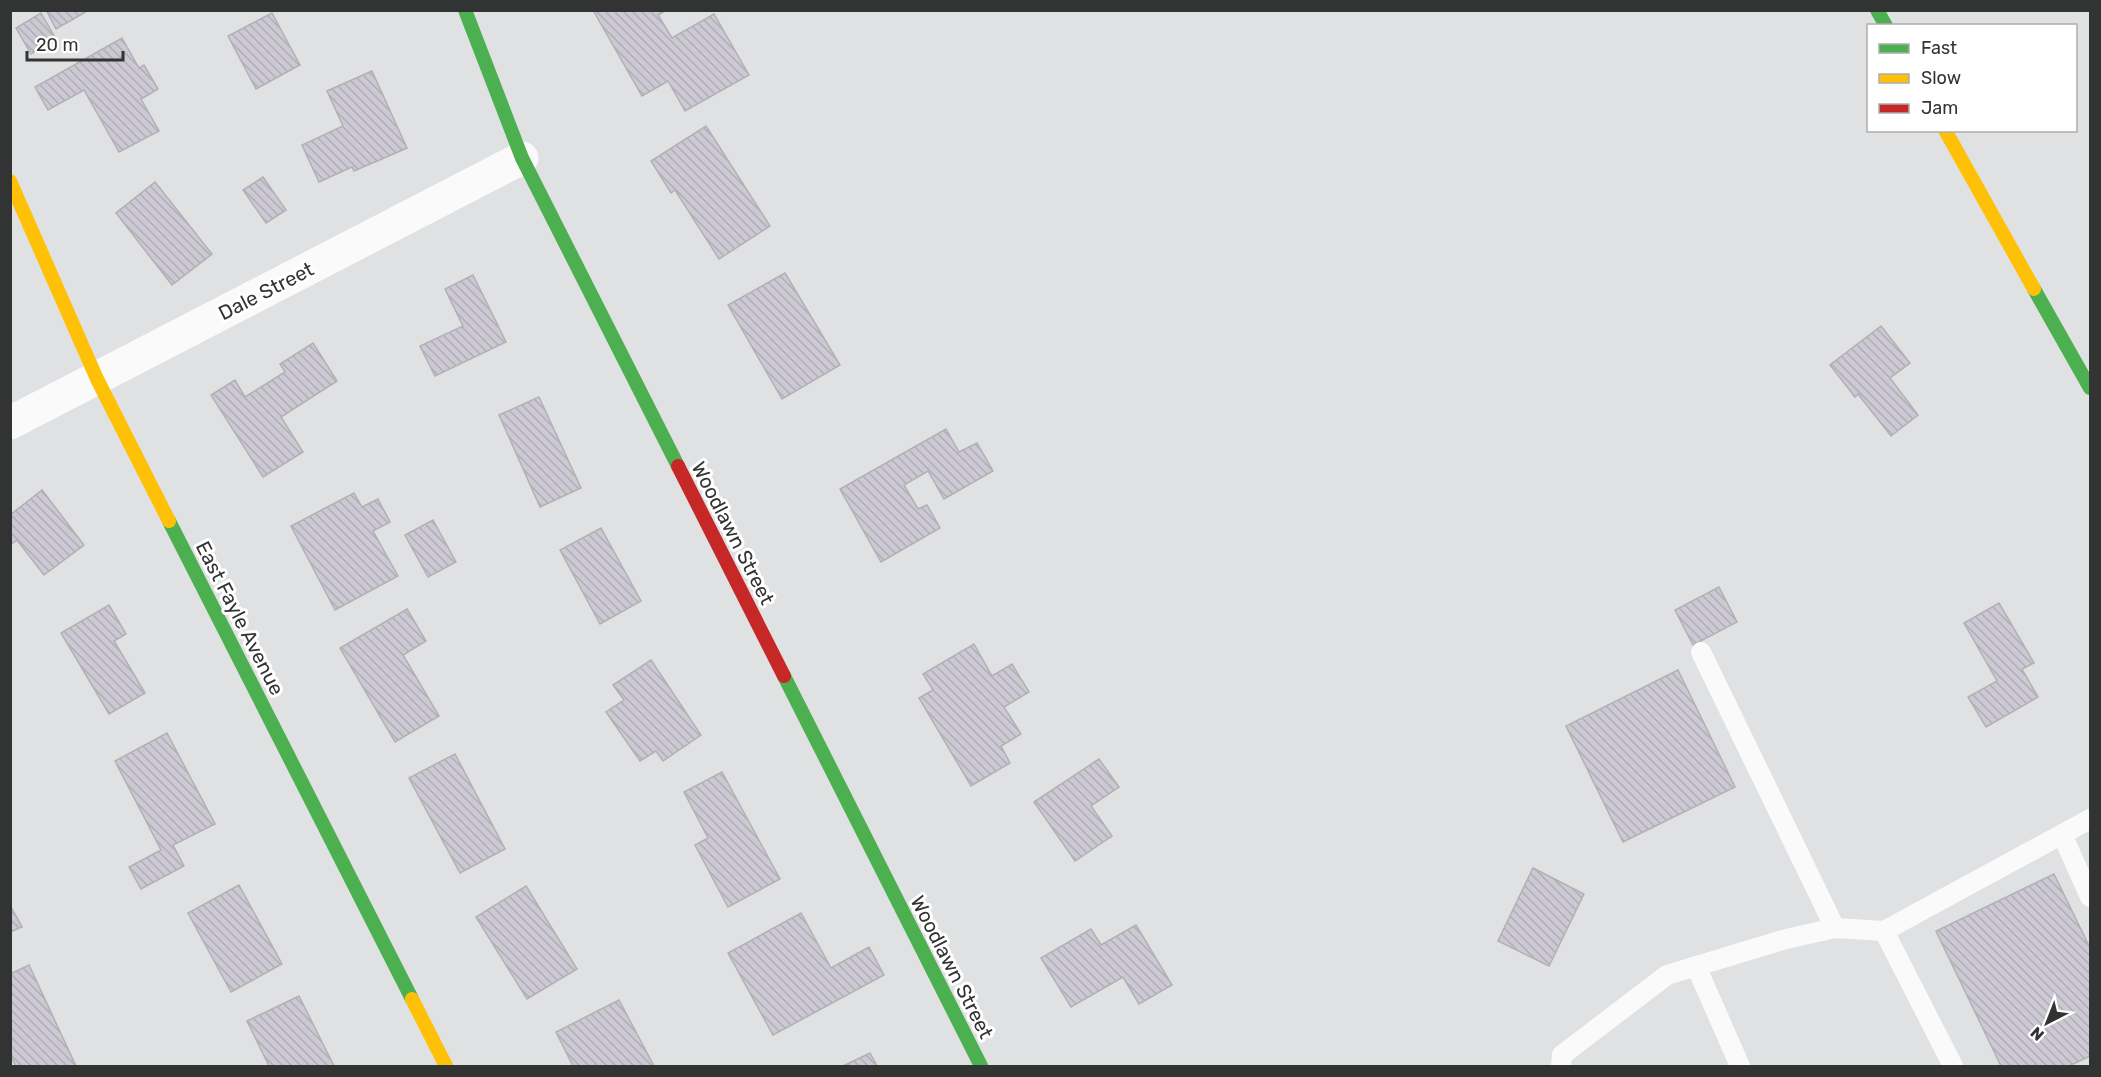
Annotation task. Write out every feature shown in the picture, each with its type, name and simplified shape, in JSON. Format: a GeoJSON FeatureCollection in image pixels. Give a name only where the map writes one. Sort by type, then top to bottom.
{"type":"FeatureCollection","features":[{"type":"Feature","properties":{"kind":"street","name":"Woodlawn Street"},"geometry":{"type":"LineString","coordinates":[[465,10],[522,158],[981,1066]]}},
{"type":"Feature","properties":{"kind":"street"},"geometry":{"type":"LineString","coordinates":[[1877,10],[1885,24]]}},
{"type":"Feature","properties":{"kind":"street"},"geometry":{"type":"LineString","coordinates":[[1946,132],[2091,388]]}},
{"type":"Feature","properties":{"kind":"street","name":"Dale Street"},"geometry":{"type":"LineString","coordinates":[[10,423],[522,158]]}},
{"type":"Feature","properties":{"kind":"street","name":"East Fayle Avenue"},"geometry":{"type":"LineString","coordinates":[[10,181],[97,379],[446,1066]]}},
{"type":"Feature","properties":{"kind":"lane"},"geometry":{"type":"LineString","coordinates":[[1701,652],[1835,928]]}},
{"type":"Feature","properties":{"kind":"lane"},"geometry":{"type":"LineString","coordinates":[[1561,1066],[1562,1055],[1668,975],[1786,939],[1835,928],[1884,931],[2091,819]]}},
{"type":"Feature","properties":{"kind":"lane"},"geometry":{"type":"LineString","coordinates":[[2062,834],[2091,897]]}},
{"type":"Feature","properties":{"kind":"lane"},"geometry":{"type":"LineString","coordinates":[[1884,931],[1953,1066]]}},
{"type":"Feature","properties":{"kind":"lane"},"geometry":{"type":"LineString","coordinates":[[1696,966],[1740,1066]]}},
{"type":"Feature","properties":{"kind":"building"},"geometry":{"type":"Polygon","coordinates":[[[46,10],[89,10],[56,29],[46,10]]]}},
{"type":"Feature","properties":{"kind":"building"},"geometry":{"type":"Polygon","coordinates":[[[596,10],[667,10],[658,15],[672,38],[714,14],[749,75],[685,111],[668,81],[642,96],[594,12],[596,10]]]}},
{"type":"Feature","properties":{"kind":"building"},"geometry":{"type":"Polygon","coordinates":[[[41,13],[56,39],[31,54],[16,28],[41,13]]]}},
{"type":"Feature","properties":{"kind":"building"},"geometry":{"type":"Polygon","coordinates":[[[272,13],[300,65],[256,89],[228,36],[272,13]]]}},
{"type":"Feature","properties":{"kind":"building"},"geometry":{"type":"Polygon","coordinates":[[[122,38],[139,68],[144,65],[158,89],[141,99],[159,131],[119,152],[84,90],[48,110],[35,87],[122,38]]]}},
{"type":"Feature","properties":{"kind":"building"},"geometry":{"type":"Polygon","coordinates":[[[372,71],[407,148],[354,171],[352,167],[319,182],[302,145],[343,126],[327,91],[372,71]]]}},
{"type":"Feature","properties":{"kind":"building"},"geometry":{"type":"Polygon","coordinates":[[[706,126],[770,226],[719,259],[675,190],[671,193],[651,161],[706,126]]]}},
{"type":"Feature","properties":{"kind":"building"},"geometry":{"type":"Polygon","coordinates":[[[263,177],[286,210],[266,223],[243,190],[263,177]]]}},
{"type":"Feature","properties":{"kind":"building"},"geometry":{"type":"Polygon","coordinates":[[[155,182],[212,254],[172,285],[116,213],[155,182]]]}},
{"type":"Feature","properties":{"kind":"building"},"geometry":{"type":"Polygon","coordinates":[[[785,273],[840,365],[782,399],[728,305],[785,273]]]}},
{"type":"Feature","properties":{"kind":"building"},"geometry":{"type":"Polygon","coordinates":[[[473,275],[506,342],[435,376],[420,346],[463,326],[445,289],[473,275]]]}},
{"type":"Feature","properties":{"kind":"building"},"geometry":{"type":"Polygon","coordinates":[[[1881,326],[1910,363],[1890,378],[1918,415],[1891,436],[1858,394],[1855,397],[1830,365],[1881,326]]]}},
{"type":"Feature","properties":{"kind":"building"},"geometry":{"type":"Polygon","coordinates":[[[313,343],[337,381],[281,417],[303,452],[263,477],[211,395],[235,380],[245,397],[285,372],[280,364],[313,343]]]}},
{"type":"Feature","properties":{"kind":"building"},"geometry":{"type":"Polygon","coordinates":[[[539,397],[581,488],[540,507],[499,415],[539,397]]]}},
{"type":"Feature","properties":{"kind":"building"},"geometry":{"type":"Polygon","coordinates":[[[946,429],[959,452],[977,443],[993,471],[944,499],[928,471],[904,485],[918,509],[927,505],[940,528],[881,562],[840,489],[946,429]]]}},
{"type":"Feature","properties":{"kind":"building"},"geometry":{"type":"Polygon","coordinates":[[[42,490],[84,545],[44,575],[17,540],[10,545],[10,515],[42,490]]]}},
{"type":"Feature","properties":{"kind":"building"},"geometry":{"type":"Polygon","coordinates":[[[354,493],[362,507],[378,499],[390,522],[373,531],[398,576],[335,610],[291,526],[354,493]]]}},
{"type":"Feature","properties":{"kind":"building"},"geometry":{"type":"Polygon","coordinates":[[[433,520],[456,562],[428,577],[405,535],[433,520]]]}},
{"type":"Feature","properties":{"kind":"building"},"geometry":{"type":"Polygon","coordinates":[[[601,528],[641,601],[600,624],[560,550],[601,528]]]}},
{"type":"Feature","properties":{"kind":"building"},"geometry":{"type":"Polygon","coordinates":[[[1719,587],[1737,622],[1693,645],[1675,610],[1719,587]]]}},
{"type":"Feature","properties":{"kind":"building"},"geometry":{"type":"Polygon","coordinates":[[[1999,603],[2034,663],[2022,669],[2038,697],[1986,727],[1968,697],[1997,681],[1964,623],[1999,603]]]}},
{"type":"Feature","properties":{"kind":"building"},"geometry":{"type":"Polygon","coordinates":[[[109,605],[126,634],[114,641],[145,693],[109,714],[61,633],[109,605]]]}},
{"type":"Feature","properties":{"kind":"building"},"geometry":{"type":"Polygon","coordinates":[[[407,609],[426,641],[403,655],[439,716],[395,742],[340,648],[407,609]]]}},
{"type":"Feature","properties":{"kind":"building"},"geometry":{"type":"Polygon","coordinates":[[[974,644],[992,676],[1012,664],[1029,692],[1004,707],[1021,734],[1001,746],[1010,763],[971,786],[919,698],[933,690],[923,674],[974,644]]]}},
{"type":"Feature","properties":{"kind":"building"},"geometry":{"type":"Polygon","coordinates":[[[651,660],[701,735],[663,761],[656,751],[640,761],[606,712],[624,700],[613,685],[651,660]]]}},
{"type":"Feature","properties":{"kind":"building"},"geometry":{"type":"Polygon","coordinates":[[[1678,670],[1735,787],[1623,842],[1566,726],[1678,670]]]}},
{"type":"Feature","properties":{"kind":"building"},"geometry":{"type":"Polygon","coordinates":[[[167,733],[215,824],[173,845],[184,866],[141,889],[129,867],[161,850],[115,761],[167,733]]]}},
{"type":"Feature","properties":{"kind":"building"},"geometry":{"type":"Polygon","coordinates":[[[455,754],[505,849],[460,873],[409,778],[455,754]]]}},
{"type":"Feature","properties":{"kind":"building"},"geometry":{"type":"Polygon","coordinates":[[[1099,759],[1119,787],[1091,806],[1112,836],[1075,861],[1034,802],[1099,759]]]}},
{"type":"Feature","properties":{"kind":"building"},"geometry":{"type":"Polygon","coordinates":[[[722,772],[780,879],[728,907],[695,845],[708,838],[684,792],[722,772]]]}},
{"type":"Feature","properties":{"kind":"building"},"geometry":{"type":"Polygon","coordinates":[[[1533,868],[1584,894],[1549,966],[1498,941],[1533,868]]]}},
{"type":"Feature","properties":{"kind":"building"},"geometry":{"type":"Polygon","coordinates":[[[2054,874],[2090,948],[2090,1056],[2069,1066],[2001,1066],[1936,931],[2054,874]]]}},
{"type":"Feature","properties":{"kind":"building"},"geometry":{"type":"Polygon","coordinates":[[[239,885],[282,964],[231,992],[188,913],[239,885]]]}},
{"type":"Feature","properties":{"kind":"building"},"geometry":{"type":"Polygon","coordinates":[[[526,886],[577,969],[527,999],[476,917],[526,886]]]}},
{"type":"Feature","properties":{"kind":"building"},"geometry":{"type":"Polygon","coordinates":[[[10,905],[22,927],[10,932],[10,905]]]}},
{"type":"Feature","properties":{"kind":"building"},"geometry":{"type":"Polygon","coordinates":[[[801,913],[831,968],[869,947],[884,975],[773,1035],[728,953],[801,913]]]}},
{"type":"Feature","properties":{"kind":"building"},"geometry":{"type":"Polygon","coordinates":[[[1136,925],[1172,985],[1139,1004],[1123,977],[1071,1007],[1041,958],[1091,929],[1101,945],[1136,925]]]}},
{"type":"Feature","properties":{"kind":"building"},"geometry":{"type":"Polygon","coordinates":[[[29,965],[76,1066],[16,1066],[10,1055],[10,974],[29,965]]]}},
{"type":"Feature","properties":{"kind":"building"},"geometry":{"type":"Polygon","coordinates":[[[299,996],[334,1066],[269,1066],[247,1021],[299,996]]]}},
{"type":"Feature","properties":{"kind":"building"},"geometry":{"type":"Polygon","coordinates":[[[619,1000],[654,1066],[573,1066],[556,1032],[619,1000]]]}},
{"type":"Feature","properties":{"kind":"building"},"geometry":{"type":"Polygon","coordinates":[[[870,1053],[877,1066],[843,1066],[870,1053]]]}},
{"type":"Feature","properties":{"kind":"traffic: fast"},"geometry":{"type":"LineString","coordinates":[[465,10],[522,158],[678,466]]}},
{"type":"Feature","properties":{"kind":"traffic: fast"},"geometry":{"type":"LineString","coordinates":[[1877,10],[1885,24]]}},
{"type":"Feature","properties":{"kind":"traffic: fast"},"geometry":{"type":"LineString","coordinates":[[2034,289],[2090,388]]}},
{"type":"Feature","properties":{"kind":"traffic: fast"},"geometry":{"type":"LineString","coordinates":[[169,521],[412,999]]}},
{"type":"Feature","properties":{"kind":"traffic: fast"},"geometry":{"type":"LineString","coordinates":[[784,676],[981,1066]]}},
{"type":"Feature","properties":{"kind":"traffic: slow"},"geometry":{"type":"LineString","coordinates":[[1946,132],[2034,289]]}},
{"type":"Feature","properties":{"kind":"traffic: slow"},"geometry":{"type":"LineString","coordinates":[[10,181],[97,379],[169,521]]}},
{"type":"Feature","properties":{"kind":"traffic: slow"},"geometry":{"type":"LineString","coordinates":[[412,999],[446,1066]]}},
{"type":"Feature","properties":{"kind":"traffic: jam"},"geometry":{"type":"LineString","coordinates":[[678,466],[784,676]]}}]}
